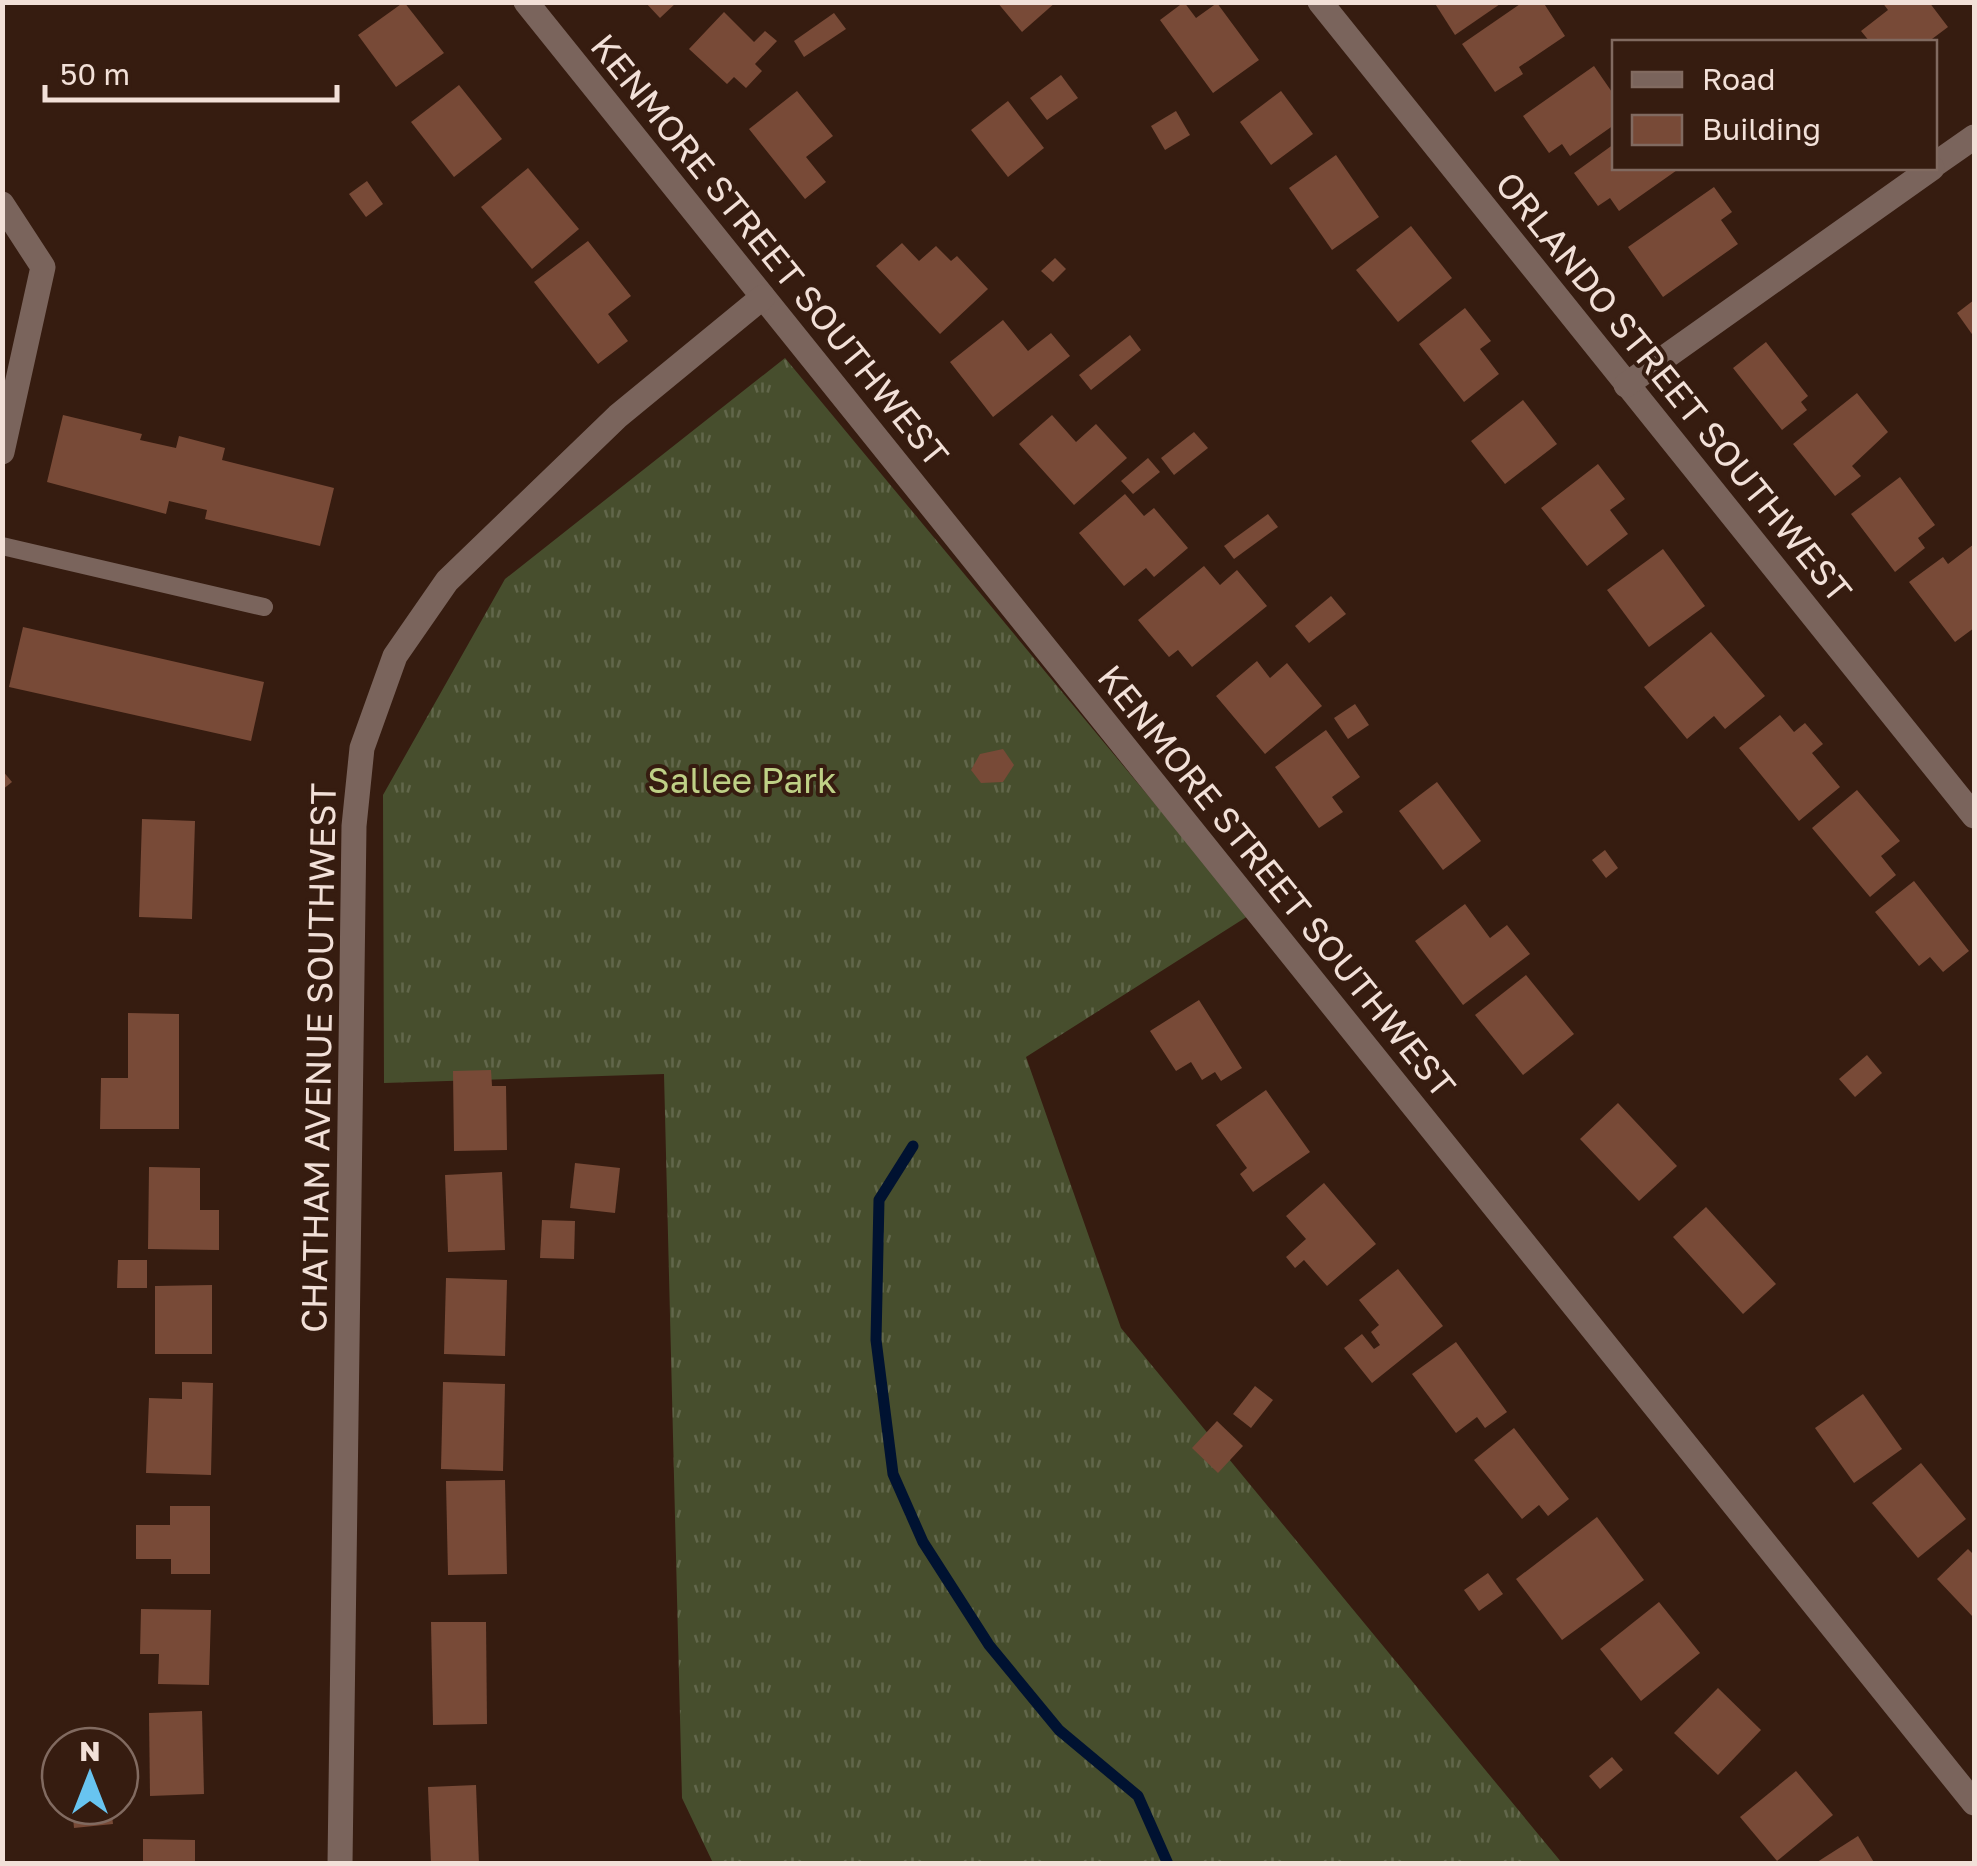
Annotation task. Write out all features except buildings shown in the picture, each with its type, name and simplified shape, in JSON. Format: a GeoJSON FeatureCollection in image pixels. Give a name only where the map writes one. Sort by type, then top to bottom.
{"type":"FeatureCollection","features":[{"type":"Feature","properties":{"kind":"street","name":"KENMORE STREET SOUTHWEST"},"geometry":{"type":"LineString","coordinates":[[526,2],[1974,1803]]}},
{"type":"Feature","properties":{"kind":"street","name":"ORLANDO STREET SOUTHWEST"},"geometry":{"type":"LineString","coordinates":[[1320,2],[1974,816]]}},
{"type":"Feature","properties":{"kind":"street"},"geometry":{"type":"LineString","coordinates":[[1937,163],[1974,137]]}},
{"type":"Feature","properties":{"kind":"street"},"geometry":{"type":"LineString","coordinates":[[1626,385],[1927,170]]}},
{"type":"Feature","properties":{"kind":"street"},"geometry":{"type":"LineString","coordinates":[[2,204],[43,267],[2,452]]}},
{"type":"Feature","properties":{"kind":"street","name":"CHATHAM AVENUE SOUTHWEST"},"geometry":{"type":"LineString","coordinates":[[340,1864],[354,826],[362,748],[396,656],[447,581],[618,416],[763,297]]}},
{"type":"Feature","properties":{"kind":"lane"},"geometry":{"type":"LineString","coordinates":[[2,546],[264,607]]}},
{"type":"Feature","properties":{"kind":"green space","name":"Sallee Park"},"geometry":{"type":"Polygon","coordinates":[[[785,358],[1248,916],[1026,1057],[1121,1328],[1562,1863],[713,1863],[682,1798],[664,1074],[384,1083],[383,795],[505,579],[785,358]]]}},
{"type":"Feature","properties":{"kind":"waterway"},"geometry":{"type":"LineString","coordinates":[[913,1146],[879,1200],[876,1340],[893,1474],[923,1542],[989,1645],[1059,1730],[1138,1796],[1168,1864]]}}]}
